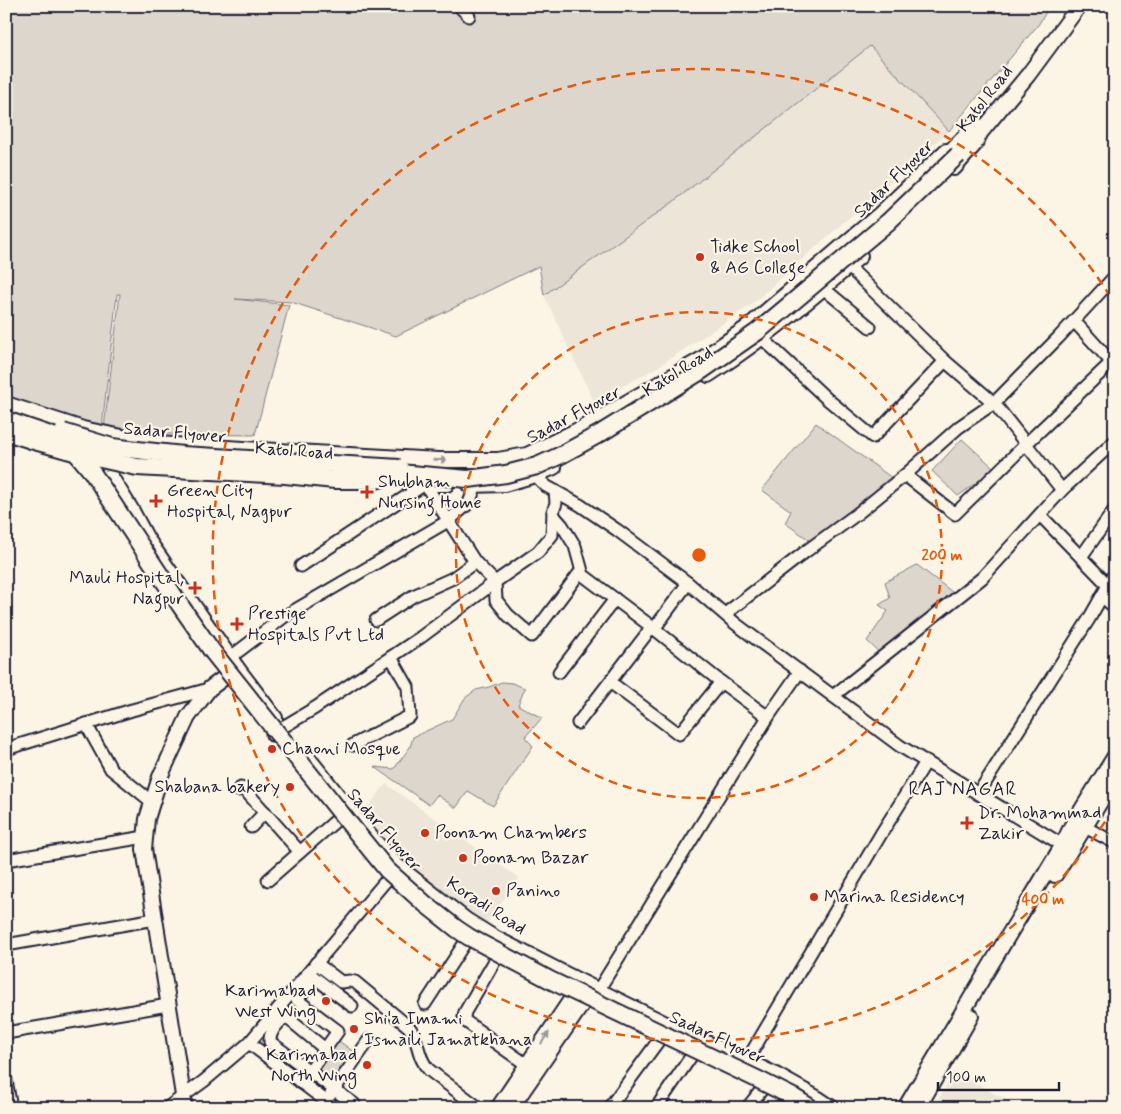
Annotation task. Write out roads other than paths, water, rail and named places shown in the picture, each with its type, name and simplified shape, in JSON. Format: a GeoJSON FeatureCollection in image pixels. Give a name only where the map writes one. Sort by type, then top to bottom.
{"type":"FeatureCollection","features":[{"type":"Feature","properties":{"kind":"highway","name":"Sadar Flyover"},"geometry":{"type":"LineString","coordinates":[[6,432],[96,458],[137,467],[285,475],[335,480],[376,480],[399,473],[468,479],[506,474],[537,466],[601,433],[701,371],[758,332],[888,222],[978,128]]}},
{"type":"Feature","properties":{"kind":"highway","name":"Sadar Flyover"},"geometry":{"type":"LineString","coordinates":[[6,416],[62,427],[112,447],[183,455],[406,468],[448,473],[507,469],[556,451],[594,430],[688,374],[739,340],[883,219],[955,153]]}},
{"type":"Feature","properties":{"kind":"highway","name":"Sadar Flyover"},"geometry":{"type":"LineString","coordinates":[[6,420],[58,438],[73,449],[92,472],[180,605],[258,710],[387,870],[424,903],[469,937],[552,981],[795,1098],[810,1108]]}},
{"type":"Feature","properties":{"kind":"highway","name":"Sadar Flyover"},"geometry":{"type":"LineString","coordinates":[[62,427],[81,450],[216,651],[386,863],[463,926],[509,954],[800,1095],[820,1108]]}},
{"type":"Feature","properties":{"kind":"main road","name":"Katol Road"},"geometry":{"type":"LineString","coordinates":[[6,426],[74,446],[137,459],[364,475],[425,484],[504,484],[535,475],[568,460],[602,441],[739,356],[823,288],[896,225],[963,159],[974,145],[978,128],[1070,6]]}},
{"type":"Feature","properties":{"kind":"main road","name":"Katol Road"},"geometry":{"type":"LineString","coordinates":[[83,429],[157,444],[438,460],[498,460],[527,455],[584,427],[686,369],[748,326],[978,128],[1028,76],[1080,6]]}},
{"type":"Feature","properties":{"kind":"main road"},"geometry":{"type":"LineString","coordinates":[[6,404],[62,427],[83,429]]}},
{"type":"Feature","properties":{"kind":"main road","name":"Koradi Road"},"geometry":{"type":"LineString","coordinates":[[62,427],[176,608],[278,731],[396,865],[466,920],[494,937],[670,1026],[774,1074],[832,1108]]}},
{"type":"Feature","properties":{"kind":"main road","name":"Koradi Road"},"geometry":{"type":"LineString","coordinates":[[83,429],[99,451],[118,489],[227,668]]}},
{"type":"Feature","properties":{"kind":"main road"},"geometry":{"type":"LineString","coordinates":[[118,489],[124,469],[137,459]]}},
{"type":"Feature","properties":{"kind":"main road"},"geometry":{"type":"LineString","coordinates":[[184,1102],[144,849],[145,837],[147,819],[160,777],[188,717],[227,668]]}},
{"type":"Feature","properties":{"kind":"main road","name":"Koradi Road"},"geometry":{"type":"LineString","coordinates":[[278,731],[340,817],[388,877],[457,936],[581,1002],[659,1040],[738,1074],[802,1108]]}},
{"type":"Feature","properties":{"kind":"main road"},"geometry":{"type":"LineString","coordinates":[[918,1108],[1030,916],[1066,848],[1071,827],[1115,756]]}},
{"type":"Feature","properties":{"kind":"main road"},"geometry":{"type":"LineString","coordinates":[[905,1108],[1066,848],[1084,827],[1115,778]]}},
{"type":"Feature","properties":{"kind":"main road"},"geometry":{"type":"LineString","coordinates":[[498,1108],[527,1066],[581,1002]]}},
{"type":"Feature","properties":{"kind":"main road"},"geometry":{"type":"LineString","coordinates":[[511,1108],[581,1002]]}},
{"type":"Feature","properties":{"kind":"street"},"geometry":{"type":"LineString","coordinates":[[459,6],[469,16]]}},
{"type":"Feature","properties":{"kind":"street"},"geometry":{"type":"LineString","coordinates":[[848,266],[945,361],[994,403],[1062,490]]}},
{"type":"Feature","properties":{"kind":"street"},"geometry":{"type":"LineString","coordinates":[[725,614],[857,514],[906,475],[959,427],[994,403],[1074,322],[1115,276]]}},
{"type":"Feature","properties":{"kind":"street"},"geometry":{"type":"LineString","coordinates":[[823,288],[870,327]]}},
{"type":"Feature","properties":{"kind":"street"},"geometry":{"type":"LineString","coordinates":[[906,475],[955,514],[1026,444],[1114,363],[1074,322]]}},
{"type":"Feature","properties":{"kind":"street"},"geometry":{"type":"LineString","coordinates":[[762,338],[826,398],[873,437],[945,361]]}},
{"type":"Feature","properties":{"kind":"street"},"geometry":{"type":"LineString","coordinates":[[833,696],[982,578],[1062,490],[1115,441]]}},
{"type":"Feature","properties":{"kind":"street"},"geometry":{"type":"LineString","coordinates":[[527,455],[535,475],[546,486],[580,505],[617,530],[900,746],[1066,848]]}},
{"type":"Feature","properties":{"kind":"street"},"geometry":{"type":"LineString","coordinates":[[301,566],[425,484],[475,562],[495,582],[496,600],[508,616],[532,636],[581,571]]}},
{"type":"Feature","properties":{"kind":"street"},"geometry":{"type":"LineString","coordinates":[[227,668],[285,616],[448,521],[469,504],[476,485]]}},
{"type":"Feature","properties":{"kind":"street"},"geometry":{"type":"LineString","coordinates":[[278,731],[421,637],[538,552],[552,535],[553,512],[556,504],[555,491]]}},
{"type":"Feature","properties":{"kind":"street"},"geometry":{"type":"LineString","coordinates":[[1081,557],[1115,509]]}},
{"type":"Feature","properties":{"kind":"street"},"geometry":{"type":"LineString","coordinates":[[553,512],[575,546],[583,575],[768,717]]}},
{"type":"Feature","properties":{"kind":"street"},"geometry":{"type":"LineString","coordinates":[[1040,514],[1108,585]]}},
{"type":"Feature","properties":{"kind":"street"},"geometry":{"type":"LineString","coordinates":[[376,620],[413,596],[453,578],[475,562]]}},
{"type":"Feature","properties":{"kind":"street"},"geometry":{"type":"LineString","coordinates":[[978,794],[1089,618],[1115,573]]}},
{"type":"Feature","properties":{"kind":"street"},"geometry":{"type":"LineString","coordinates":[[578,723],[688,583]]}},
{"type":"Feature","properties":{"kind":"street"},"geometry":{"type":"LineString","coordinates":[[1102,596],[1115,608]]}},
{"type":"Feature","properties":{"kind":"street"},"geometry":{"type":"LineString","coordinates":[[559,672],[615,599]]}},
{"type":"Feature","properties":{"kind":"street"},"geometry":{"type":"LineString","coordinates":[[353,745],[410,716],[408,687],[391,657]]}},
{"type":"Feature","properties":{"kind":"street"},"geometry":{"type":"LineString","coordinates":[[581,1002],[598,990],[768,717],[800,671]]}},
{"type":"Feature","properties":{"kind":"street"},"geometry":{"type":"LineString","coordinates":[[610,682],[679,734],[721,682]]}},
{"type":"Feature","properties":{"kind":"street"},"geometry":{"type":"LineString","coordinates":[[6,749],[132,710],[209,689]]}},
{"type":"Feature","properties":{"kind":"street"},"geometry":{"type":"LineString","coordinates":[[86,724],[111,769],[152,802]]}},
{"type":"Feature","properties":{"kind":"street"},"geometry":{"type":"LineString","coordinates":[[738,1074],[926,762]]}},
{"type":"Feature","properties":{"kind":"street"},"geometry":{"type":"LineString","coordinates":[[238,790],[244,789],[300,852]]}},
{"type":"Feature","properties":{"kind":"street"},"geometry":{"type":"LineString","coordinates":[[250,827],[265,812]]}},
{"type":"Feature","properties":{"kind":"street"},"geometry":{"type":"LineString","coordinates":[[268,880],[340,817]]}},
{"type":"Feature","properties":{"kind":"street"},"geometry":{"type":"LineString","coordinates":[[1084,827],[1115,843]]}},
{"type":"Feature","properties":{"kind":"street"},"geometry":{"type":"LineString","coordinates":[[6,860],[145,837]]}},
{"type":"Feature","properties":{"kind":"street"},"geometry":{"type":"LineString","coordinates":[[354,1104],[270,1042],[271,1032],[316,962],[388,877]]}},
{"type":"Feature","properties":{"kind":"street"},"geometry":{"type":"LineString","coordinates":[[6,945],[155,919]]}},
{"type":"Feature","properties":{"kind":"street"},"geometry":{"type":"LineString","coordinates":[[425,1004],[466,941]]}},
{"type":"Feature","properties":{"kind":"street"},"geometry":{"type":"LineString","coordinates":[[497,957],[465,1012],[464,1017],[466,1021],[527,1066]]}},
{"type":"Feature","properties":{"kind":"street"},"geometry":{"type":"LineString","coordinates":[[316,962],[341,982],[354,982],[409,1027],[414,1034],[424,1064],[429,1070],[479,1108]]}},
{"type":"Feature","properties":{"kind":"street"},"geometry":{"type":"LineString","coordinates":[[284,1011],[299,1001],[314,978],[352,1006]]}},
{"type":"Feature","properties":{"kind":"street"},"geometry":{"type":"LineString","coordinates":[[167,1108],[184,1102],[204,1081],[249,1043],[291,1003],[299,1001]]}},
{"type":"Feature","properties":{"kind":"street"},"geometry":{"type":"LineString","coordinates":[[299,1001],[338,1031],[301,1083]]}},
{"type":"Feature","properties":{"kind":"street"},"geometry":{"type":"LineString","coordinates":[[6,1034],[168,1005]]}},
{"type":"Feature","properties":{"kind":"street"},"geometry":{"type":"LineString","coordinates":[[284,1011],[325,1049]]}},
{"type":"Feature","properties":{"kind":"street"},"geometry":{"type":"LineString","coordinates":[[249,1043],[330,1105],[334,1089],[369,1040]]}},
{"type":"Feature","properties":{"kind":"street"},"geometry":{"type":"LineString","coordinates":[[609,1108],[659,1040]]}},
{"type":"Feature","properties":{"kind":"street"},"geometry":{"type":"LineString","coordinates":[[656,1108],[692,1054]]}},
{"type":"Feature","properties":{"kind":"street"},"geometry":{"type":"LineString","coordinates":[[6,1080],[11,1108]]}},
{"type":"Feature","properties":{"kind":"street"},"geometry":{"type":"LineString","coordinates":[[747,1108],[764,1087]]}},
{"type":"Feature","properties":{"kind":"place","name":"Tidke School & AG College"},"geometry":{"type":"Point","coordinates":[700,257]}},
{"type":"Feature","properties":{"kind":"place","name":"Shubham Nursing Home"},"geometry":{"type":"Point","coordinates":[367,492]}},
{"type":"Feature","properties":{"kind":"place","name":"Green City Hospital, Nagpur"},"geometry":{"type":"Point","coordinates":[156,501]}},
{"type":"Feature","properties":{"kind":"place","name":"Mauli Hospital, Nagpur"},"geometry":{"type":"Point","coordinates":[195,588]}},
{"type":"Feature","properties":{"kind":"place","name":"Prestige Hospitals Pvt Ltd"},"geometry":{"type":"Point","coordinates":[237,624]}},
{"type":"Feature","properties":{"kind":"place","name":"Chaoni Mosque"},"geometry":{"type":"Point","coordinates":[272,749]}},
{"type":"Feature","properties":{"kind":"place","name":"Shabana bakery"},"geometry":{"type":"Point","coordinates":[290,787]}},
{"type":"Feature","properties":{"kind":"place","name":"Dr. Mohammad Zakir"},"geometry":{"type":"Point","coordinates":[967,823]}},
{"type":"Feature","properties":{"kind":"place","name":"Poonam Chambers"},"geometry":{"type":"Point","coordinates":[425,833]}},
{"type":"Feature","properties":{"kind":"place","name":"Poonam Bazar"},"geometry":{"type":"Point","coordinates":[463,858]}},
{"type":"Feature","properties":{"kind":"place","name":"Panino"},"geometry":{"type":"Point","coordinates":[496,891]}},
{"type":"Feature","properties":{"kind":"place","name":"Marina Residency"},"geometry":{"type":"Point","coordinates":[814,897]}},
{"type":"Feature","properties":{"kind":"place","name":"Karimabad West Wing"},"geometry":{"type":"Point","coordinates":[326,1001]}},
{"type":"Feature","properties":{"kind":"place","name":"Shi'a Imami Ismaili Jamatkhana"},"geometry":{"type":"Point","coordinates":[354,1029]}},
{"type":"Feature","properties":{"kind":"place","name":"Karimabad North Wing"},"geometry":{"type":"Point","coordinates":[367,1065]}},
{"type":"Feature","properties":{"kind":"district","name":"RAJ NAGAR"},"geometry":{"type":"Point","coordinates":[963,789]}}]}
